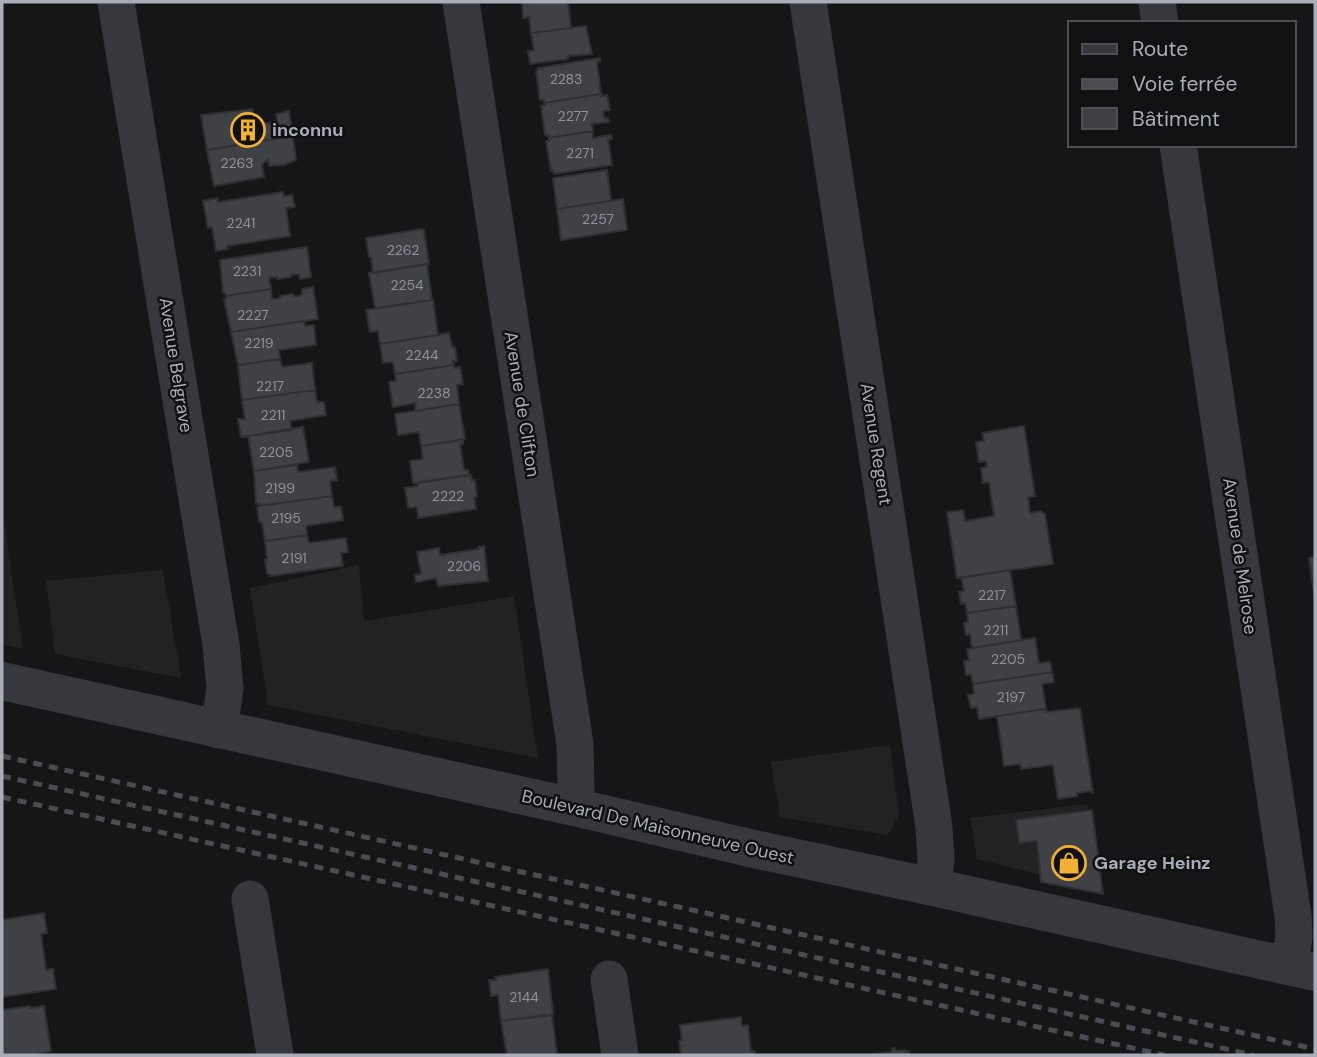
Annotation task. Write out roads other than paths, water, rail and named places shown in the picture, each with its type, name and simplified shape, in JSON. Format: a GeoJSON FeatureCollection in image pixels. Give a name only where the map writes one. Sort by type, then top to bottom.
{"type":"FeatureCollection","features":[{"type":"Feature","properties":{"kind":"street","name":"Avenue Belgrave"},"geometry":{"type":"LineString","coordinates":[[116,2],[222,645],[225,688],[219,730]]}},
{"type":"Feature","properties":{"kind":"street","name":"Avenue de Clifton"},"geometry":{"type":"LineString","coordinates":[[461,2],[575,744],[574,807]]}},
{"type":"Feature","properties":{"kind":"street","name":"Avenue Regent"},"geometry":{"type":"LineString","coordinates":[[808,2],[934,827],[936,859],[933,887]]}},
{"type":"Feature","properties":{"kind":"street"},"geometry":{"type":"LineString","coordinates":[[1157,2],[1160,21]]}},
{"type":"Feature","properties":{"kind":"street","name":"Avenue de Melrose"},"geometry":{"type":"LineString","coordinates":[[1178,147],[1294,924],[1294,946],[1303,969]]}},
{"type":"Feature","properties":{"kind":"street","name":"Boulevard De Maisonneuve Ouest"},"geometry":{"type":"LineString","coordinates":[[2,681],[1303,969]]}},
{"type":"Feature","properties":{"kind":"street"},"geometry":{"type":"LineString","coordinates":[[250,899],[275,1055]]}},
{"type":"Feature","properties":{"kind":"street"},"geometry":{"type":"LineString","coordinates":[[609,979],[620,1055]]}},
{"type":"Feature","properties":{"kind":"railway"},"geometry":{"type":"LineString","coordinates":[[2,756],[1315,1049]]}},
{"type":"Feature","properties":{"kind":"railway"},"geometry":{"type":"LineString","coordinates":[[2,776],[1253,1055]]}},
{"type":"Feature","properties":{"kind":"railway"},"geometry":{"type":"LineString","coordinates":[[2,797],[1164,1055]]}},
{"type":"Feature","properties":{"kind":"place","name":"inconnu"},"geometry":{"type":"Point","coordinates":[248,130]}},
{"type":"Feature","properties":{"kind":"place","name":"Garage Heinz"},"geometry":{"type":"Point","coordinates":[1069,863]}}]}
